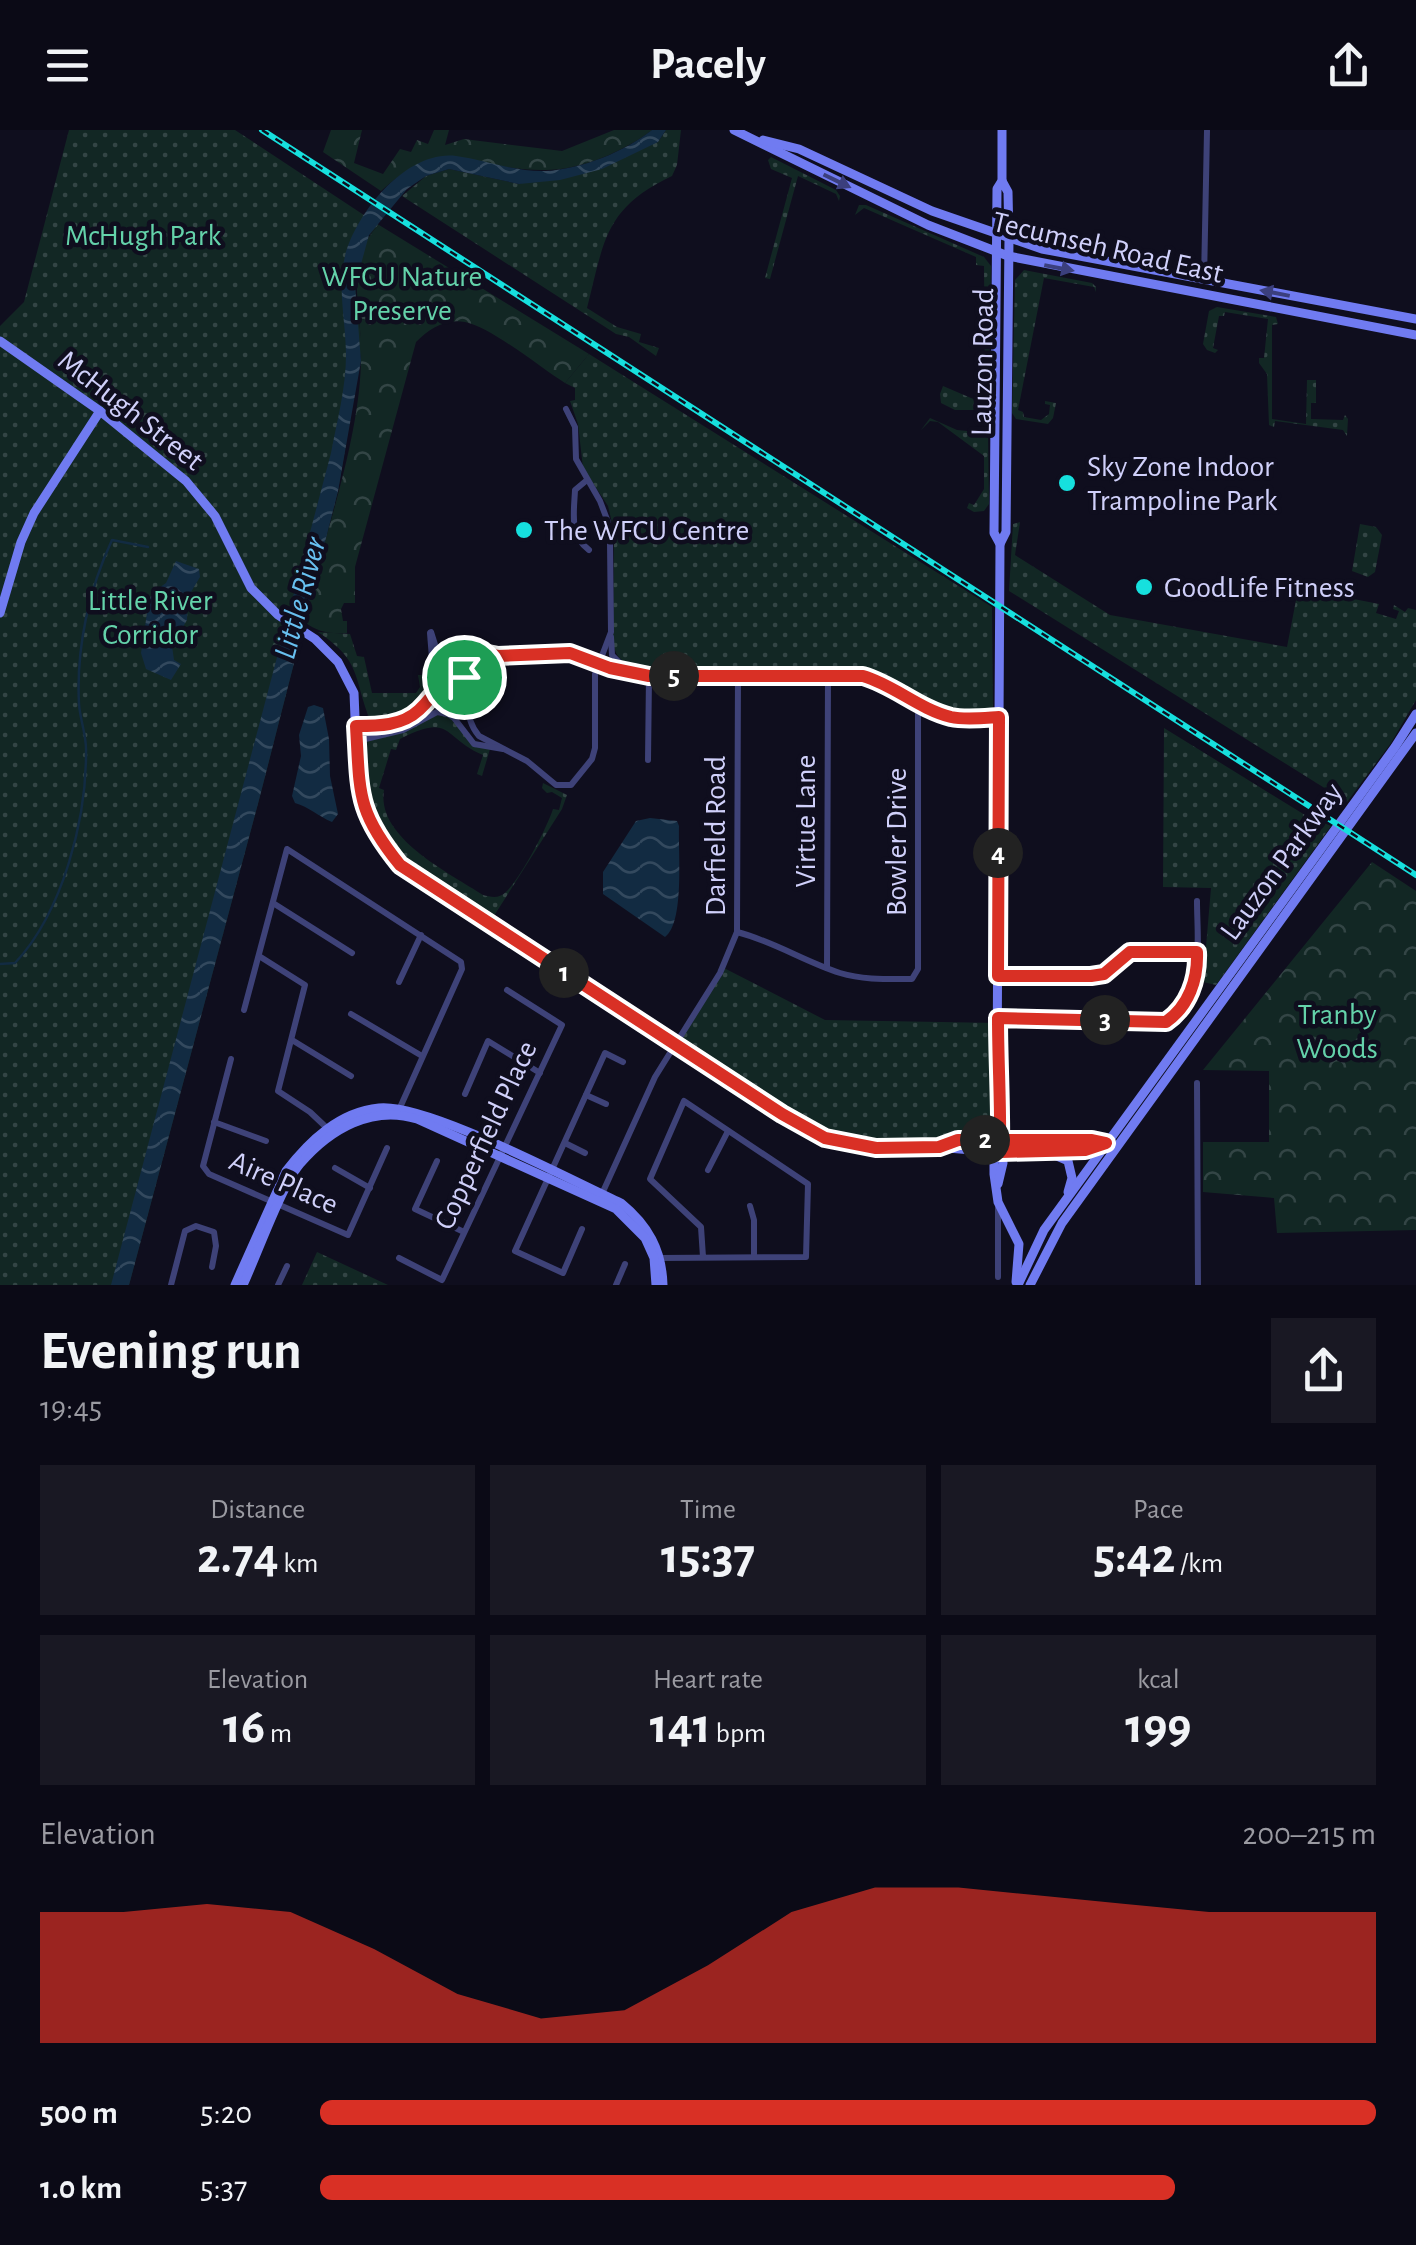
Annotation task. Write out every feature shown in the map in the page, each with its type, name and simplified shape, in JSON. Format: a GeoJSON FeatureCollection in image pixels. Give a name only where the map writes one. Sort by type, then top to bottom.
{"type":"FeatureCollection","features":[{"type":"Feature","properties":{"kind":"main road","name":"Tecumseh Road East"},"geometry":{"type":"LineString","coordinates":[[734,130],[914,218],[1008,256],[1416,335]]}},
{"type":"Feature","properties":{"kind":"main road","name":"Lauzon Road"},"geometry":{"type":"LineString","coordinates":[[998,1202],[994,1162],[1000,1152],[1000,544],[1006,532],[1009,240],[1008,192],[1002,181],[1002,130]]}},
{"type":"Feature","properties":{"kind":"main road","name":"Tecumseh Road East"},"geometry":{"type":"LineString","coordinates":[[750,137],[802,150],[932,211],[1009,240],[1416,319]]}},
{"type":"Feature","properties":{"kind":"main road","name":"Lauzon Road"},"geometry":{"type":"LineString","coordinates":[[1000,544],[994,533],[997,189],[1002,181]]}},
{"type":"Feature","properties":{"kind":"main road","name":"McHugh Street"},"geometry":{"type":"LineString","coordinates":[[0,341],[100,411],[186,481],[216,516],[251,588],[278,615],[315,639],[338,662],[354,693],[356,766],[367,815],[376,835],[400,865],[676,1046],[825,1138],[876,1148],[939,1147],[1000,1152],[1110,1146]]}},
{"type":"Feature","properties":{"kind":"main road"},"geometry":{"type":"LineString","coordinates":[[0,614],[21,542],[34,514],[100,411]]}},
{"type":"Feature","properties":{"kind":"main road","name":"Lauzon Parkway"},"geometry":{"type":"LineString","coordinates":[[1030,1285],[1052,1238],[1110,1146],[1416,714]]}},
{"type":"Feature","properties":{"kind":"main road","name":"Lauzon Parkway"},"geometry":{"type":"LineString","coordinates":[[1017,1285],[1044,1230],[1065,1201],[1416,734]]}},
{"type":"Feature","properties":{"kind":"main road"},"geometry":{"type":"LineString","coordinates":[[235,1285],[300,1163],[330,1131],[361,1118],[398,1110],[600,1198],[632,1222],[645,1238],[657,1258],[659,1285]]}},
{"type":"Feature","properties":{"kind":"main road","name":"McHugh Street"},"geometry":{"type":"LineString","coordinates":[[939,1147],[958,1140],[1092,1140],[1110,1146]]}},
{"type":"Feature","properties":{"kind":"main road"},"geometry":{"type":"LineString","coordinates":[[1045,1151],[1068,1161],[1072,1171],[1065,1201]]}},
{"type":"Feature","properties":{"kind":"main road"},"geometry":{"type":"LineString","coordinates":[[998,1202],[1019,1244],[1017,1285]]}},
{"type":"Feature","properties":{"kind":"main road"},"geometry":{"type":"LineString","coordinates":[[244,1285],[276,1204]]}},
{"type":"Feature","properties":{"kind":"street"},"geometry":{"type":"LineString","coordinates":[[1204,280],[1207,131]]}},
{"type":"Feature","properties":{"kind":"street"},"geometry":{"type":"LineString","coordinates":[[566,409],[575,428],[576,459],[608,522],[612,655],[635,675]]}},
{"type":"Feature","properties":{"kind":"street"},"geometry":{"type":"LineString","coordinates":[[586,480],[575,490],[574,532],[578,542],[589,550]]}},
{"type":"Feature","properties":{"kind":"street"},"geometry":{"type":"LineString","coordinates":[[430,697],[430,632],[442,670],[462,681],[470,697]]}},
{"type":"Feature","properties":{"kind":"street"},"geometry":{"type":"LineString","coordinates":[[498,656],[481,660],[470,682],[468,711],[472,728],[479,736],[538,768],[556,785],[571,784],[592,759],[595,748],[598,662],[611,632]]}},
{"type":"Feature","properties":{"kind":"street"},"geometry":{"type":"LineString","coordinates":[[356,726],[386,725],[409,718],[447,680],[464,677],[480,656],[570,653],[635,675],[863,676],[880,680],[918,703],[954,718],[999,717]]}},
{"type":"Feature","properties":{"kind":"street","name":"Darfield Road"},"geometry":{"type":"LineString","coordinates":[[600,1198],[655,1078],[720,973],[737,932],[738,675]]}},
{"type":"Feature","properties":{"kind":"street","name":"Virtue Lane"},"geometry":{"type":"LineString","coordinates":[[827,968],[828,675]]}},
{"type":"Feature","properties":{"kind":"street"},"geometry":{"type":"LineString","coordinates":[[648,760],[649,676]]}},
{"type":"Feature","properties":{"kind":"street"},"geometry":{"type":"LineString","coordinates":[[437,691],[438,707],[454,718],[474,744],[505,749]]}},
{"type":"Feature","properties":{"kind":"street"},"geometry":{"type":"LineString","coordinates":[[357,740],[403,730],[432,714],[461,712],[470,697]]}},
{"type":"Feature","properties":{"kind":"street","name":"Bowler Drive"},"geometry":{"type":"LineString","coordinates":[[827,968],[868,978],[912,980],[918,969],[918,703]]}},
{"type":"Feature","properties":{"kind":"street"},"geometry":{"type":"LineString","coordinates":[[244,1010],[287,849],[456,956],[462,969],[398,1110]]}},
{"type":"Feature","properties":{"kind":"street"},"geometry":{"type":"LineString","coordinates":[[998,1018],[1166,1022],[1175,1015],[1196,978],[1197,901]]}},
{"type":"Feature","properties":{"kind":"street"},"geometry":{"type":"LineString","coordinates":[[273,903],[352,953]]}},
{"type":"Feature","properties":{"kind":"street"},"geometry":{"type":"LineString","coordinates":[[737,932],[762,938],[827,968]]}},
{"type":"Feature","properties":{"kind":"street"},"geometry":{"type":"LineString","coordinates":[[399,982],[421,935]]}},
{"type":"Feature","properties":{"kind":"street"},"geometry":{"type":"LineString","coordinates":[[998,976],[1091,976],[1104,974],[1130,952],[1197,952]]}},
{"type":"Feature","properties":{"kind":"street"},"geometry":{"type":"LineString","coordinates":[[260,956],[304,984],[278,1090],[330,1131]]}},
{"type":"Feature","properties":{"kind":"street","name":"Copperfield Place"},"geometry":{"type":"LineString","coordinates":[[399,1258],[442,1280],[562,1025],[507,990]]}},
{"type":"Feature","properties":{"kind":"street"},"geometry":{"type":"LineString","coordinates":[[351,1014],[422,1056]]}},
{"type":"Feature","properties":{"kind":"street"},"geometry":{"type":"LineString","coordinates":[[292,1040],[352,1076]]}},
{"type":"Feature","properties":{"kind":"street"},"geometry":{"type":"LineString","coordinates":[[465,1094],[488,1041],[540,1073]]}},
{"type":"Feature","properties":{"kind":"street"},"geometry":{"type":"LineString","coordinates":[[582,1229],[563,1273],[515,1252],[605,1053],[623,1062]]}},
{"type":"Feature","properties":{"kind":"street","name":"Aire Place"},"geometry":{"type":"LineString","coordinates":[[232,1059],[203,1166],[209,1174],[348,1235],[387,1148]]}},
{"type":"Feature","properties":{"kind":"street"},"geometry":{"type":"LineString","coordinates":[[1197,1084],[1198,1285]]}},
{"type":"Feature","properties":{"kind":"street"},"geometry":{"type":"LineString","coordinates":[[586,1095],[606,1104]]}},
{"type":"Feature","properties":{"kind":"street"},"geometry":{"type":"LineString","coordinates":[[657,1258],[806,1257],[808,1184],[684,1101],[650,1180],[702,1227],[703,1256]]}},
{"type":"Feature","properties":{"kind":"street"},"geometry":{"type":"LineString","coordinates":[[214,1122],[266,1141]]}},
{"type":"Feature","properties":{"kind":"street"},"geometry":{"type":"LineString","coordinates":[[708,1170],[728,1130]]}},
{"type":"Feature","properties":{"kind":"street"},"geometry":{"type":"LineString","coordinates":[[565,1143],[585,1153]]}},
{"type":"Feature","properties":{"kind":"street"},"geometry":{"type":"LineString","coordinates":[[437,1160],[415,1209],[464,1232]]}},
{"type":"Feature","properties":{"kind":"street","name":"Aire Place"},"geometry":{"type":"LineString","coordinates":[[335,1168],[370,1188]]}},
{"type":"Feature","properties":{"kind":"street","name":"Lauzon Road"},"geometry":{"type":"LineString","coordinates":[[998,1202],[998,1276]]}},
{"type":"Feature","properties":{"kind":"street"},"geometry":{"type":"LineString","coordinates":[[750,1206],[754,1256]]}},
{"type":"Feature","properties":{"kind":"street"},"geometry":{"type":"LineString","coordinates":[[171,1285],[186,1231],[196,1226],[214,1232],[212,1266]]}},
{"type":"Feature","properties":{"kind":"street"},"geometry":{"type":"LineString","coordinates":[[616,1285],[626,1264]]}},
{"type":"Feature","properties":{"kind":"street"},"geometry":{"type":"LineString","coordinates":[[278,1285],[287,1266]]}},
{"type":"Feature","properties":{"kind":"green space","name":"Little River Corridor"},"geometry":{"type":"Polygon","coordinates":[[[69,130],[235,130],[379,225],[369,235],[358,266],[355,286],[362,347],[338,491],[129,1285],[0,1285],[0,326],[24,302],[69,130]]]}},
{"type":"Feature","properties":{"kind":"green space"},"geometry":{"type":"Polygon","coordinates":[[[331,130],[362,130],[354,163],[383,174],[400,149],[411,152],[417,140],[428,144],[434,130],[449,130],[445,145],[464,139],[562,151],[614,130],[652,130],[600,159],[556,169],[441,158],[403,173],[381,191],[323,152],[331,130]]]}},
{"type":"Feature","properties":{"kind":"green space"},"geometry":{"type":"Polygon","coordinates":[[[666,130],[681,130],[677,165],[672,176],[632,201],[610,229],[587,308],[617,327],[641,334],[639,342],[659,348],[656,356],[402,196],[426,176],[449,169],[519,184],[658,142],[666,130]]]}},
{"type":"Feature","properties":{"kind":"green space"},"geometry":{"type":"Polygon","coordinates":[[[771,157],[836,190],[840,196],[839,201],[836,194],[798,176],[770,279],[765,278],[792,178],[771,169],[771,157]]]}},
{"type":"Feature","properties":{"kind":"green space"},"geometry":{"type":"Polygon","coordinates":[[[859,205],[984,257],[991,266],[989,403],[985,410],[955,410],[941,403],[940,394],[943,386],[978,401],[985,386],[984,266],[976,265],[976,257],[864,208],[855,215],[859,205]]]}},
{"type":"Feature","properties":{"kind":"green space","name":"WFCU Nature Preserve"},"geometry":{"type":"Polygon","coordinates":[[[379,225],[589,354],[565,383],[476,325],[451,322],[416,342],[355,567],[355,603],[344,603],[341,609],[347,633],[329,633],[303,621],[356,416],[361,349],[358,268],[361,252],[379,225]]]}},
{"type":"Feature","properties":{"kind":"green space"},"geometry":{"type":"Polygon","coordinates":[[[1024,270],[1096,287],[1096,292],[1094,287],[1044,278],[1018,410],[1024,417],[1041,420],[1049,414],[1050,405],[1045,401],[1056,403],[1048,424],[1016,419],[1012,413],[1015,280],[1024,270]]]}},
{"type":"Feature","properties":{"kind":"green space"},"geometry":{"type":"Polygon","coordinates":[[[1217,307],[1276,317],[1278,324],[1272,325],[1272,419],[1306,424],[1307,380],[1316,380],[1311,419],[1343,420],[1345,415],[1347,436],[1343,430],[1275,421],[1274,427],[1269,425],[1267,374],[1259,363],[1259,358],[1264,358],[1268,319],[1225,312],[1219,316],[1215,353],[1203,344],[1209,311],[1217,307]]]}},
{"type":"Feature","properties":{"kind":"green space"},"geometry":{"type":"Polygon","coordinates":[[[589,354],[992,607],[993,708],[987,713],[941,709],[877,674],[848,670],[644,672],[625,663],[613,645],[614,531],[608,506],[583,468],[578,424],[570,401],[575,400],[575,388],[565,383],[589,354]]]}},
{"type":"Feature","properties":{"kind":"green space"},"geometry":{"type":"Polygon","coordinates":[[[930,418],[957,430],[988,433],[989,504],[984,511],[967,508],[969,503],[974,505],[984,489],[984,456],[938,422],[930,421],[921,430],[930,418]]]}},
{"type":"Feature","properties":{"kind":"green space"},"geometry":{"type":"Polygon","coordinates":[[[1020,522],[1015,555],[1110,615],[1287,647],[1297,595],[1303,589],[1379,604],[1376,613],[1396,619],[1399,611],[1393,609],[1394,605],[1405,612],[1408,608],[1416,610],[1416,700],[1391,743],[1347,802],[1009,591],[1013,524],[1020,522]]]}},
{"type":"Feature","properties":{"kind":"green space"},"geometry":{"type":"Polygon","coordinates":[[[1360,524],[1376,527],[1382,535],[1375,572],[1368,577],[1352,571],[1360,524]]]}},
{"type":"Feature","properties":{"kind":"green space"},"geometry":{"type":"Polygon","coordinates":[[[318,632],[350,634],[357,656],[364,657],[372,693],[416,693],[420,687],[418,675],[423,675],[424,669],[428,674],[422,694],[400,715],[369,717],[349,661],[318,632]]]}},
{"type":"Feature","properties":{"kind":"green space"},"geometry":{"type":"Polygon","coordinates":[[[432,714],[454,718],[465,735],[490,749],[482,776],[477,774],[483,755],[446,730],[430,728],[400,739],[396,750],[391,749],[379,788],[384,790],[391,824],[403,839],[483,895],[498,897],[506,892],[533,853],[553,809],[559,810],[562,798],[547,793],[543,783],[567,795],[562,809],[492,919],[436,884],[403,857],[377,822],[369,802],[365,739],[432,714]]]}},
{"type":"Feature","properties":{"kind":"green space"},"geometry":{"type":"Polygon","coordinates":[[[1164,728],[1305,815],[1331,826],[1216,985],[1203,982],[1211,888],[1163,887],[1164,728]]]}},
{"type":"Feature","properties":{"kind":"green space","name":"Tranby Woods"},"geometry":{"type":"Polygon","coordinates":[[[1372,862],[1416,891],[1416,1230],[1277,1233],[1274,1198],[1203,1192],[1203,1142],[1269,1142],[1269,1071],[1203,1070],[1372,862]]]}},
{"type":"Feature","properties":{"kind":"green space"},"geometry":{"type":"Polygon","coordinates":[[[722,967],[825,1020],[998,1023],[1000,1131],[990,1131],[990,1140],[939,1147],[825,1138],[676,1045],[722,967]]]}},
{"type":"Feature","properties":{"kind":"green space"},"geometry":{"type":"Polygon","coordinates":[[[317,1252],[388,1285],[302,1285],[317,1252]]]}},
{"type":"Feature","properties":{"kind":"water","name":"Little River"},"geometry":{"type":"Polygon","coordinates":[[[652,130],[666,130],[658,142],[602,169],[560,180],[519,184],[449,169],[426,176],[407,189],[369,235],[355,286],[361,361],[338,491],[129,1285],[111,1285],[331,453],[344,380],[342,280],[351,239],[386,188],[419,163],[456,156],[523,170],[560,170],[602,158],[652,130]]]}},
{"type":"Feature","properties":{"kind":"water"},"geometry":{"type":"Polygon","coordinates":[[[176,561],[199,569],[200,577],[188,597],[187,620],[172,646],[174,660],[181,664],[171,680],[146,669],[141,653],[149,600],[166,583],[176,561]]]}},
{"type":"Feature","properties":{"kind":"water"},"geometry":{"type":"Polygon","coordinates":[[[308,707],[323,708],[329,739],[330,776],[338,814],[332,822],[295,803],[292,796],[301,756],[299,735],[308,707]]]}},
{"type":"Feature","properties":{"kind":"water"},"geometry":{"type":"Polygon","coordinates":[[[636,821],[677,821],[679,826],[678,902],[665,937],[603,894],[603,872],[636,821]]]}},
{"type":"Feature","properties":{"kind":"waterway"},"geometry":{"type":"LineString","coordinates":[[0,964],[15,963],[32,942],[59,891],[77,834],[86,749],[79,704],[80,662],[97,578],[112,540],[148,547]]}},
{"type":"Feature","properties":{"kind":"railway"},"geometry":{"type":"LineString","coordinates":[[262,130],[1416,875]]}},
{"type":"Feature","properties":{"kind":"place","name":"Sky Zone Indoor Trampoline Park"},"geometry":{"type":"Point","coordinates":[1067,483]}},
{"type":"Feature","properties":{"kind":"place","name":"The WFCU Centre"},"geometry":{"type":"Point","coordinates":[524,530]}},
{"type":"Feature","properties":{"kind":"place","name":"GoodLife Fitness"},"geometry":{"type":"Point","coordinates":[1144,587]}},
{"type":"Feature","properties":{"kind":"route"},"geometry":{"type":"LineString","coordinates":[[464,677],[441,684],[409,718],[386,725],[356,726],[356,766],[367,815],[376,835],[400,865],[782,1114],[825,1138],[876,1148],[939,1147],[958,1140],[1000,1140],[1092,1140],[1106,1143],[1085,1150],[1000,1152],[1000,1140],[998,1074],[998,1018],[1166,1022],[1192,989],[1197,952],[1130,952],[1104,974],[1091,976],[998,976],[999,717],[954,718],[918,703],[880,680],[863,676],[635,675],[570,653],[488,654],[473,661],[464,677]]}},
{"type":"Feature","properties":{"kind":"park label","name":"McHugh Park"},"geometry":{"type":"Point","coordinates":[143,235]}}]}
